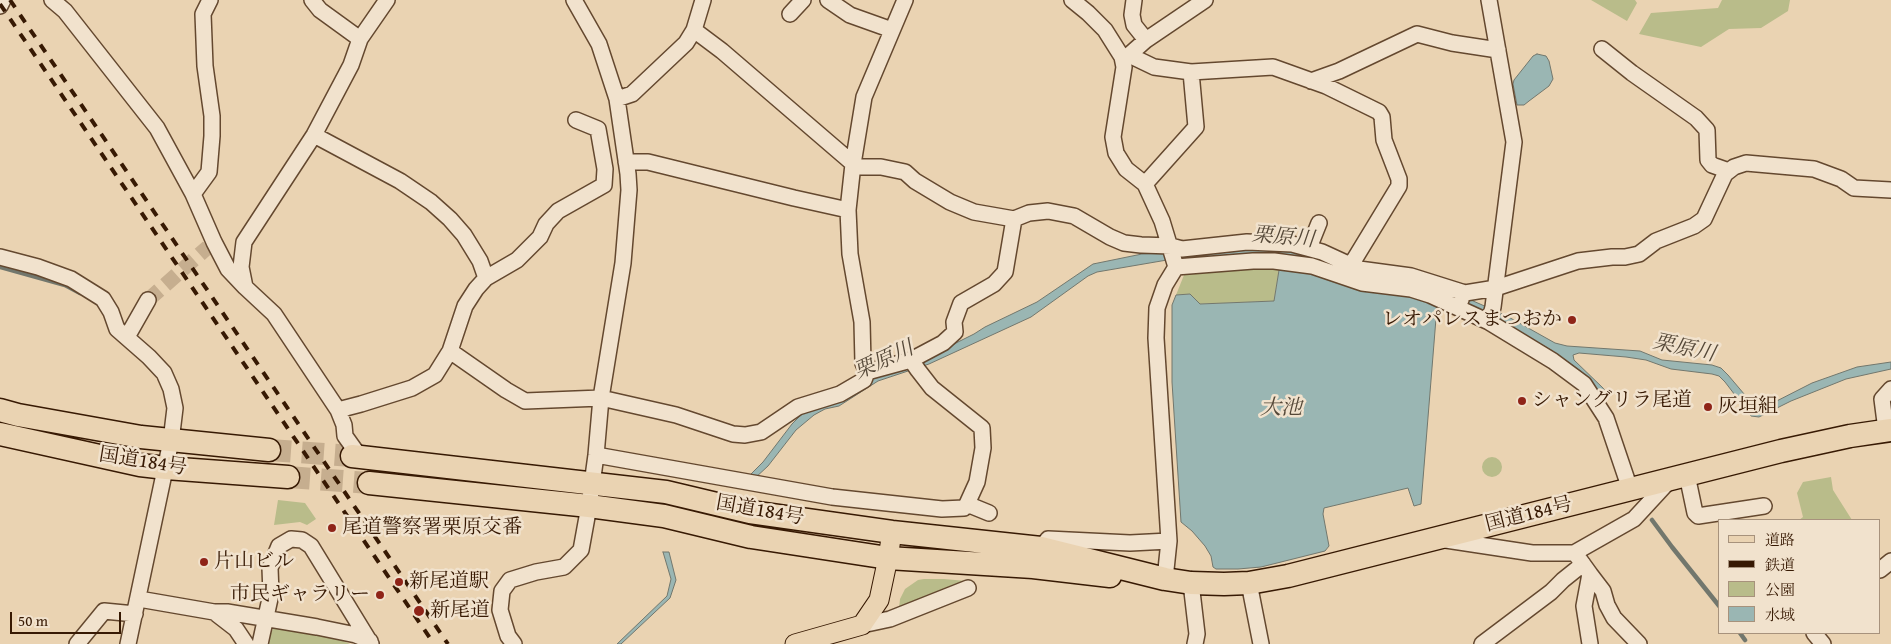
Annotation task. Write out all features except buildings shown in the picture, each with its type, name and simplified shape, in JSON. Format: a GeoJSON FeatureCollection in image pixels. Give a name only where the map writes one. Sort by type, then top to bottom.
{"type":"FeatureCollection","features":[{"type":"Feature","properties":{"kind":"highway","name":"国道184号"},"geometry":{"type":"LineString","coordinates":[[0,410],[28,417],[171,441],[269,450]]}},
{"type":"Feature","properties":{"kind":"highway","name":"国道184号"},"geometry":{"type":"LineString","coordinates":[[356,457],[666,492],[750,512],[892,532],[1041,548],[1112,564],[1165,579],[1191,583],[1224,584],[1249,583],[1288,576],[1781,451],[1850,436],[1889,430]]}},
{"type":"Feature","properties":{"kind":"highway","name":"国道184号"},"geometry":{"type":"LineString","coordinates":[[0,434],[166,468],[288,477]]}},
{"type":"Feature","properties":{"kind":"highway","name":"国道184号"},"geometry":{"type":"LineString","coordinates":[[369,483],[590,506],[664,516],[751,537],[888,558],[1032,568],[1135,579],[1165,579]]}},
{"type":"Feature","properties":{"kind":"main road"},"geometry":{"type":"LineString","coordinates":[[795,644],[818,641],[862,625],[879,600],[892,532]]}},
{"type":"Feature","properties":{"kind":"street"},"geometry":{"type":"LineString","coordinates":[[0,6],[3,0]]}},
{"type":"Feature","properties":{"kind":"street"},"geometry":{"type":"LineString","coordinates":[[52,0],[65,11],[157,128],[194,194],[211,244],[228,269],[244,287],[274,314],[338,410],[344,425],[345,436],[356,457]]}},
{"type":"Feature","properties":{"kind":"street"},"geometry":{"type":"LineString","coordinates":[[194,194],[209,172],[212,136],[212,116],[205,66],[203,14],[210,0]]}},
{"type":"Feature","properties":{"kind":"street"},"geometry":{"type":"LineString","coordinates":[[312,0],[320,10],[360,39]]}},
{"type":"Feature","properties":{"kind":"street"},"geometry":{"type":"LineString","coordinates":[[244,287],[241,267],[244,242],[314,135],[351,64],[360,39],[387,0]]}},
{"type":"Feature","properties":{"kind":"street"},"geometry":{"type":"LineString","coordinates":[[514,644],[508,636],[500,610],[502,591],[510,580],[536,572],[564,567],[581,550],[590,506],[601,398],[623,262],[629,190],[617,99],[598,44],[574,0]]}},
{"type":"Feature","properties":{"kind":"street"},"geometry":{"type":"LineString","coordinates":[[617,99],[632,94],[686,43],[694,30],[703,0]]}},
{"type":"Feature","properties":{"kind":"street"},"geometry":{"type":"LineString","coordinates":[[790,14],[802,0]]}},
{"type":"Feature","properties":{"kind":"street"},"geometry":{"type":"LineString","coordinates":[[828,0],[850,15],[892,30]]}},
{"type":"Feature","properties":{"kind":"street"},"geometry":{"type":"LineString","coordinates":[[868,372],[863,364],[862,322],[850,254],[848,210],[864,97],[905,0]]}},
{"type":"Feature","properties":{"kind":"street"},"geometry":{"type":"LineString","coordinates":[[1072,0],[1105,30],[1125,56],[1154,67],[1191,72],[1273,68],[1356,99],[1379,112],[1382,117],[1386,146],[1399,179],[1399,186],[1351,265]]}},
{"type":"Feature","properties":{"kind":"street"},"geometry":{"type":"LineString","coordinates":[[1134,0],[1132,16],[1134,25],[1146,40]]}},
{"type":"Feature","properties":{"kind":"street"},"geometry":{"type":"LineString","coordinates":[[1165,579],[1168,541],[1156,338],[1157,308],[1164,285],[1175,265],[1171,247],[1144,184],[1126,169],[1116,153],[1113,137],[1125,56],[1205,0]]}},
{"type":"Feature","properties":{"kind":"street"},"geometry":{"type":"LineString","coordinates":[[1489,0],[1514,142],[1491,316]]}},
{"type":"Feature","properties":{"kind":"street"},"geometry":{"type":"LineString","coordinates":[[694,30],[722,51],[856,167],[880,167],[905,172],[950,202],[974,212],[1014,218],[1029,213],[1048,211],[1074,216],[1124,243],[1182,249],[1247,242],[1292,244],[1309,248],[1368,271],[1411,276],[1462,300],[1491,316],[1584,384],[1606,418],[1630,489]]}},
{"type":"Feature","properties":{"kind":"street"},"geometry":{"type":"LineString","coordinates":[[1311,81],[1338,71],[1417,34],[1452,43],[1498,50]]}},
{"type":"Feature","properties":{"kind":"street"},"geometry":{"type":"LineString","coordinates":[[1602,49],[1632,73],[1696,118],[1707,130],[1708,160],[1712,165],[1729,171]]}},
{"type":"Feature","properties":{"kind":"street"},"geometry":{"type":"LineString","coordinates":[[1144,184],[1196,127],[1191,72]]}},
{"type":"Feature","properties":{"kind":"street"},"geometry":{"type":"LineString","coordinates":[[576,120],[598,129],[605,169],[604,185]]}},
{"type":"Feature","properties":{"kind":"street"},"geometry":{"type":"LineString","coordinates":[[314,135],[400,181],[431,202],[464,235],[480,261],[486,278]]}},
{"type":"Feature","properties":{"kind":"street"},"geometry":{"type":"LineString","coordinates":[[626,162],[648,162],[848,210]]}},
{"type":"Feature","properties":{"kind":"street"},"geometry":{"type":"LineString","coordinates":[[1175,265],[1253,261],[1296,264],[1312,266],[1362,283],[1411,289],[1462,300],[1578,261],[1639,254],[1656,241],[1694,226],[1704,219],[1725,174],[1734,167],[1746,163],[1814,168],[1841,179],[1854,188],[1891,190]]}},
{"type":"Feature","properties":{"kind":"street"},"geometry":{"type":"LineString","coordinates":[[338,410],[412,388],[435,375],[450,351],[465,306],[476,288],[486,278],[516,260],[540,238],[546,224],[558,211],[604,185],[629,190]]}},
{"type":"Feature","properties":{"kind":"street"},"geometry":{"type":"LineString","coordinates":[[868,372],[914,364],[955,332],[954,322],[962,303],[994,284],[1005,272],[1014,218]]}},
{"type":"Feature","properties":{"kind":"street"},"geometry":{"type":"LineString","coordinates":[[1309,248],[1319,223]]}},
{"type":"Feature","properties":{"kind":"street"},"geometry":{"type":"LineString","coordinates":[[0,257],[38,266],[85,287],[103,299],[111,312],[117,329],[164,374],[171,389],[175,408],[171,441],[128,644]]}},
{"type":"Feature","properties":{"kind":"street"},"geometry":{"type":"LineString","coordinates":[[127,337],[148,300]]}},
{"type":"Feature","properties":{"kind":"street"},"geometry":{"type":"LineString","coordinates":[[450,351],[525,401],[601,398],[676,415],[733,434],[745,435],[761,432],[798,407],[840,394],[864,380],[868,372]]}},
{"type":"Feature","properties":{"kind":"street"},"geometry":{"type":"LineString","coordinates":[[596,455],[832,497],[942,510],[964,508],[977,482],[983,448],[982,428],[932,388],[914,364]]}},
{"type":"Feature","properties":{"kind":"street"},"geometry":{"type":"LineString","coordinates":[[1889,430],[1882,398],[1891,389]]}},
{"type":"Feature","properties":{"kind":"street"},"geometry":{"type":"LineString","coordinates":[[1482,644],[1552,592],[1563,580],[1634,519],[1679,477],[1698,516],[1764,506]]}},
{"type":"Feature","properties":{"kind":"street"},"geometry":{"type":"LineString","coordinates":[[967,504],[989,513]]}},
{"type":"Feature","properties":{"kind":"street"},"geometry":{"type":"LineString","coordinates":[[1438,538],[1532,552],[1583,564],[1603,591],[1614,618],[1639,644]]}},
{"type":"Feature","properties":{"kind":"street"},"geometry":{"type":"LineString","coordinates":[[260,644],[271,594],[270,568],[279,546],[291,539],[302,540],[310,546],[370,642]]}},
{"type":"Feature","properties":{"kind":"street"},"geometry":{"type":"LineString","coordinates":[[1041,548],[1048,539],[1130,543],[1168,541]]}},
{"type":"Feature","properties":{"kind":"street"},"geometry":{"type":"LineString","coordinates":[[1881,569],[1891,561]]}},
{"type":"Feature","properties":{"kind":"street"},"geometry":{"type":"LineString","coordinates":[[1583,564],[1584,606],[1590,644]]}},
{"type":"Feature","properties":{"kind":"street"},"geometry":{"type":"LineString","coordinates":[[1191,583],[1197,634],[1195,644]]}},
{"type":"Feature","properties":{"kind":"street"},"geometry":{"type":"LineString","coordinates":[[1249,583],[1261,644]]}},
{"type":"Feature","properties":{"kind":"street"},"geometry":{"type":"LineString","coordinates":[[862,625],[890,619],[968,588]]}},
{"type":"Feature","properties":{"kind":"street"},"geometry":{"type":"LineString","coordinates":[[139,599],[317,627],[356,636],[370,642]]}},
{"type":"Feature","properties":{"kind":"street"},"geometry":{"type":"LineString","coordinates":[[77,644],[104,611],[135,614]]}},
{"type":"Feature","properties":{"kind":"street"},"geometry":{"type":"LineString","coordinates":[[214,612],[236,629],[246,644]]}},
{"type":"Feature","properties":{"kind":"street"},"geometry":{"type":"LineString","coordinates":[[1815,634],[1824,644]]}},
{"type":"Feature","properties":{"kind":"green space"},"geometry":{"type":"Polygon","coordinates":[[[1591,0],[1635,0],[1637,3],[1627,21],[1591,0]]]}},
{"type":"Feature","properties":{"kind":"green space"},"geometry":{"type":"Polygon","coordinates":[[[1722,0],[1790,0],[1788,11],[1761,28],[1729,29],[1701,47],[1639,34],[1651,13],[1718,8],[1722,0]]]}},
{"type":"Feature","properties":{"kind":"green space"},"geometry":{"type":"Polygon","coordinates":[[[1280,264],[1274,301],[1200,304],[1190,294],[1176,295],[1186,270],[1280,264]]]}},
{"type":"Feature","properties":{"kind":"green space"},"geometry":{"type":"Polygon","coordinates":[[[1488,457],[1496,457],[1502,463],[1502,471],[1496,477],[1488,477],[1482,471],[1482,463],[1488,457]]]}},
{"type":"Feature","properties":{"kind":"green space"},"geometry":{"type":"Polygon","coordinates":[[[1831,477],[1833,490],[1851,519],[1800,519],[1803,517],[1797,493],[1803,482],[1831,477]]]}},
{"type":"Feature","properties":{"kind":"green space"},"geometry":{"type":"Polygon","coordinates":[[[278,500],[305,503],[316,519],[307,525],[300,522],[274,525],[278,500]]]}},
{"type":"Feature","properties":{"kind":"green space"},"geometry":{"type":"Polygon","coordinates":[[[918,580],[966,581],[899,608],[900,599],[905,589],[918,580]]]}},
{"type":"Feature","properties":{"kind":"green space"},"geometry":{"type":"Polygon","coordinates":[[[281,627],[314,632],[350,644],[264,644],[273,629],[281,627]]]}},
{"type":"Feature","properties":{"kind":"water"},"geometry":{"type":"Polygon","coordinates":[[[1537,54],[1546,56],[1553,79],[1549,86],[1524,105],[1517,105],[1514,80],[1533,56],[1537,54]]]}},
{"type":"Feature","properties":{"kind":"water"},"geometry":{"type":"Polygon","coordinates":[[[1285,246],[1464,297],[1505,315],[1555,343],[1567,346],[1640,351],[1662,360],[1712,365],[1721,368],[1756,408],[1761,409],[1812,383],[1857,367],[1891,362],[1891,369],[1846,379],[1791,401],[1759,417],[1751,416],[1719,376],[1671,369],[1646,360],[1626,357],[1579,353],[1573,355],[1574,360],[1609,396],[1605,401],[1582,372],[1551,350],[1498,319],[1339,270],[1167,260],[1097,272],[1088,276],[1031,317],[929,364],[878,381],[839,406],[825,409],[814,415],[796,430],[768,466],[754,479],[747,478],[763,462],[802,414],[875,375],[942,350],[1037,302],[1093,264],[1142,254],[1285,246]]]}},
{"type":"Feature","properties":{"kind":"water","name":"大池"},"geometry":{"type":"Polygon","coordinates":[[[1280,264],[1399,290],[1437,306],[1421,504],[1414,506],[1408,488],[1324,508],[1323,514],[1329,546],[1325,551],[1261,567],[1216,569],[1213,567],[1211,556],[1205,546],[1181,522],[1172,382],[1172,305],[1176,295],[1190,294],[1200,304],[1274,301],[1280,264]]]}},
{"type":"Feature","properties":{"kind":"water"},"geometry":{"type":"Polygon","coordinates":[[[663,552],[669,552],[676,580],[670,598],[621,644],[617,644],[667,596],[671,579],[663,552]]]}},
{"type":"Feature","properties":{"kind":"waterway"},"geometry":{"type":"LineString","coordinates":[[0,267],[65,285],[80,293]]}},
{"type":"Feature","properties":{"kind":"waterway"},"geometry":{"type":"LineString","coordinates":[[1652,520],[1718,604]]}},
{"type":"Feature","properties":{"kind":"waterway"},"geometry":{"type":"LineString","coordinates":[[1741,634],[1745,640]]}},
{"type":"Feature","properties":{"kind":"tunnel"},"geometry":{"type":"LineString","coordinates":[[148,300],[208,247]]}},
{"type":"Feature","properties":{"kind":"tunnel"},"geometry":{"type":"LineString","coordinates":[[269,450],[352,456]]}},
{"type":"Feature","properties":{"kind":"tunnel"},"geometry":{"type":"LineString","coordinates":[[288,477],[369,483]]}},
{"type":"Feature","properties":{"kind":"railway"},"geometry":{"type":"LineString","coordinates":[[10,0],[448,644]]}},
{"type":"Feature","properties":{"kind":"railway"},"geometry":{"type":"LineString","coordinates":[[0,4],[434,644]]}},
{"type":"Feature","properties":{"kind":"place","name":"レオパレスまつおか"},"geometry":{"type":"Point","coordinates":[1572,320]}},
{"type":"Feature","properties":{"kind":"place","name":"シャングリラ尾道"},"geometry":{"type":"Point","coordinates":[1522,401]}},
{"type":"Feature","properties":{"kind":"place","name":"灰垣組"},"geometry":{"type":"Point","coordinates":[1708,407]}},
{"type":"Feature","properties":{"kind":"place","name":"尾道警察署栗原交番"},"geometry":{"type":"Point","coordinates":[332,528]}},
{"type":"Feature","properties":{"kind":"place","name":"片山ビル"},"geometry":{"type":"Point","coordinates":[204,562]}},
{"type":"Feature","properties":{"kind":"place","name":"新尾道駅"},"geometry":{"type":"Point","coordinates":[399,582]}},
{"type":"Feature","properties":{"kind":"place","name":"市民ギャラリー"},"geometry":{"type":"Point","coordinates":[380,595]}},
{"type":"Feature","properties":{"kind":"place","name":"新尾道"},"geometry":{"type":"Point","coordinates":[419,611]}},
{"type":"Feature","properties":{"kind":"water label","name":"栗原川"},"geometry":{"type":"Point","coordinates":[1283,238]}},
{"type":"Feature","properties":{"kind":"water label","name":"栗原川"},"geometry":{"type":"Point","coordinates":[1684,349]}},
{"type":"Feature","properties":{"kind":"water label","name":"栗原川"},"geometry":{"type":"Point","coordinates":[884,361]}}]}
